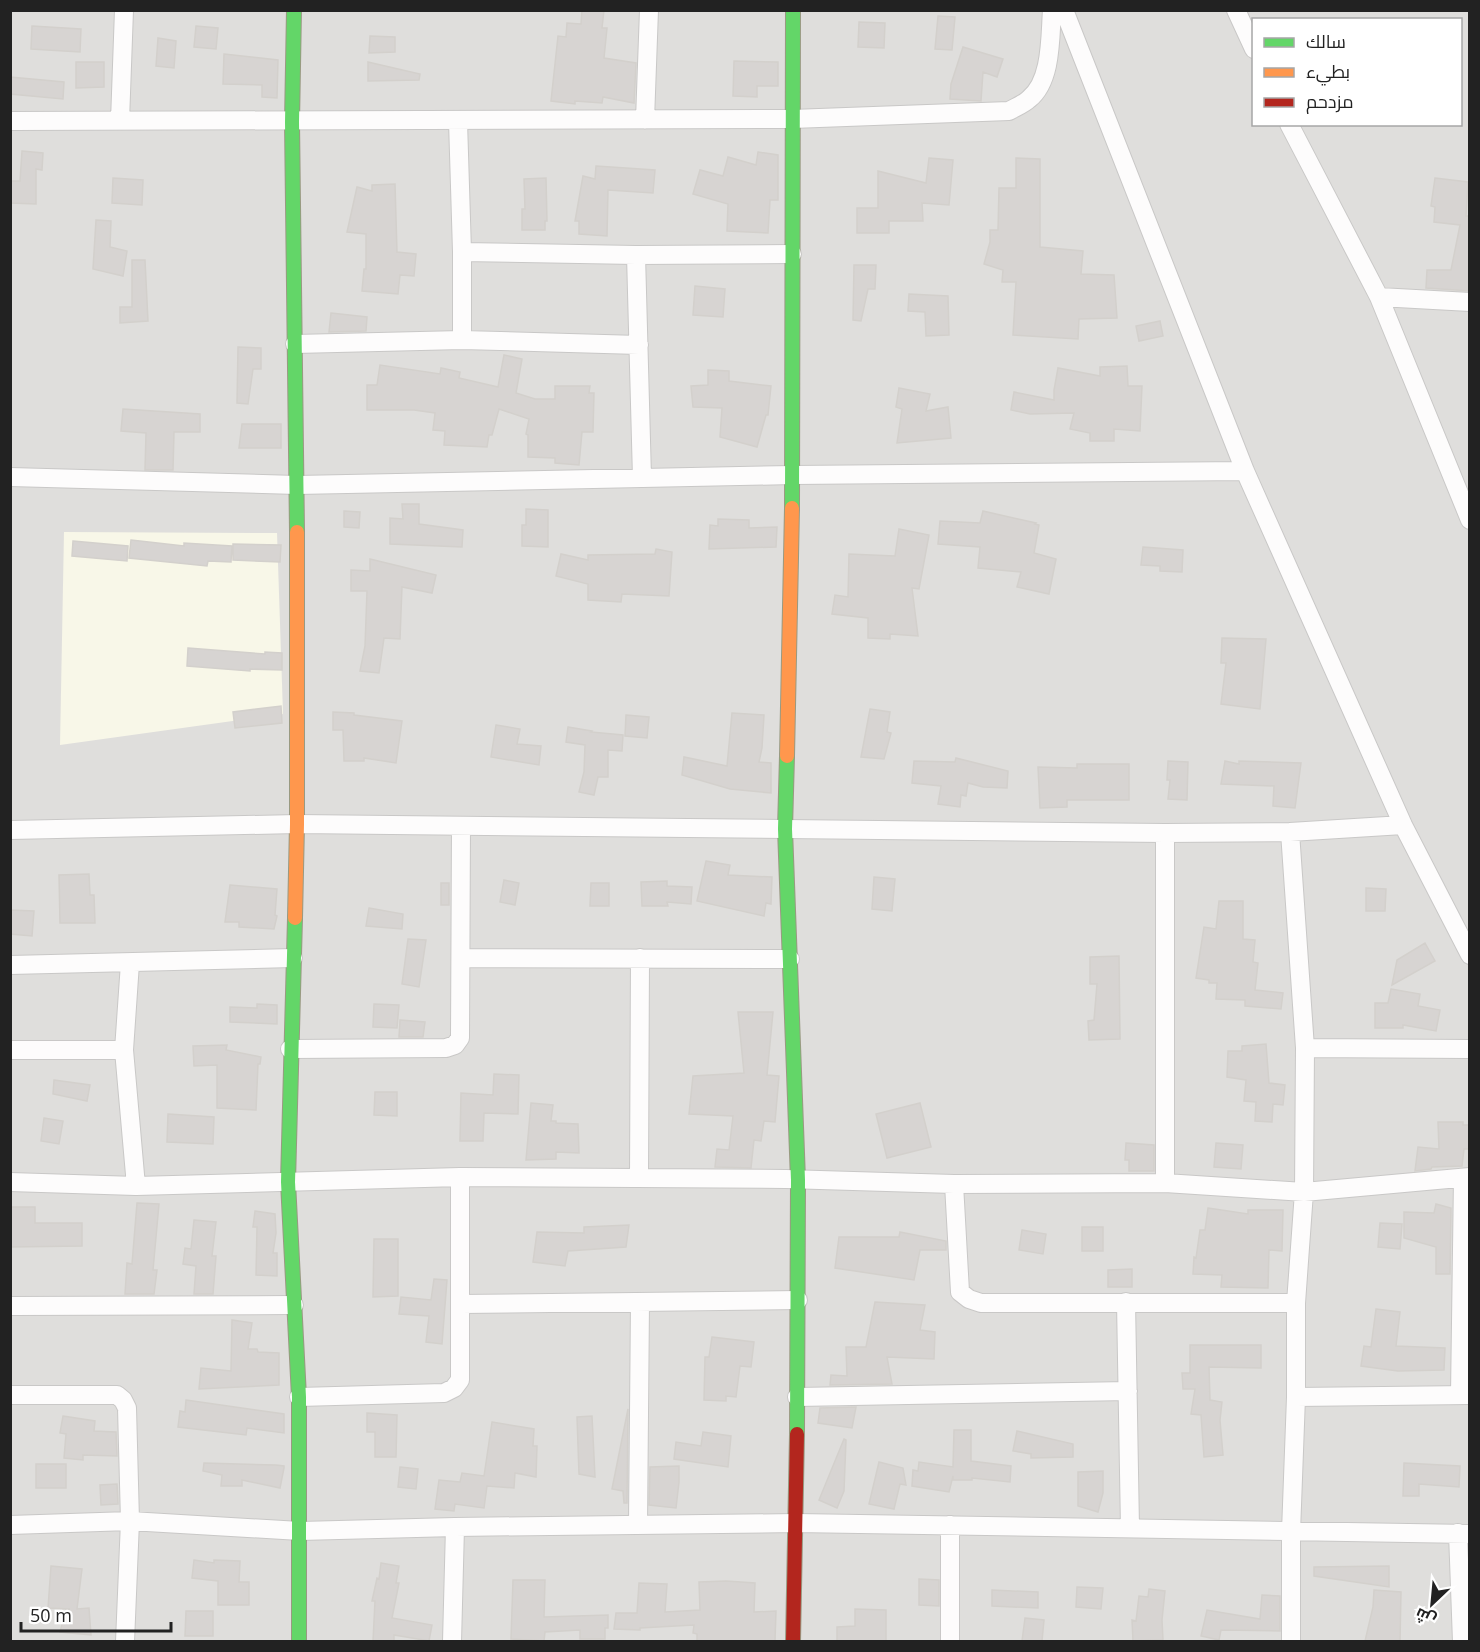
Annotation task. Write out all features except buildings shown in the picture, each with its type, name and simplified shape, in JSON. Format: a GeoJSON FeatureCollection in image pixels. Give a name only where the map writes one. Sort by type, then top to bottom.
{"type":"FeatureCollection","features":[{"type":"Feature","properties":{"kind":"street"},"geometry":{"type":"LineString","coordinates":[[120,121],[124,10]]}},
{"type":"Feature","properties":{"kind":"street"},"geometry":{"type":"LineString","coordinates":[[294,10],[292,122],[297,485],[297,824],[288,1182],[299,1397],[299,1641]]}},
{"type":"Feature","properties":{"kind":"street"},"geometry":{"type":"LineString","coordinates":[[645,120],[648,10]]}},
{"type":"Feature","properties":{"kind":"street"},"geometry":{"type":"LineString","coordinates":[[793,10],[793,475],[785,829],[798,1180],[793,1641]]}},
{"type":"Feature","properties":{"kind":"street"},"geometry":{"type":"LineString","coordinates":[[10,121],[792,119],[1009,111],[1031,98],[1044,76],[1049,56],[1052,10]]}},
{"type":"Feature","properties":{"kind":"street"},"geometry":{"type":"LineString","coordinates":[[1064,10],[1245,471],[1403,825],[1470,955]]}},
{"type":"Feature","properties":{"kind":"street"},"geometry":{"type":"LineString","coordinates":[[1236,10],[1252,45]]}},
{"type":"Feature","properties":{"kind":"street"},"geometry":{"type":"LineString","coordinates":[[458,121],[462,340]]}},
{"type":"Feature","properties":{"kind":"street"},"geometry":{"type":"LineString","coordinates":[[1290,126],[1379,297],[1470,520]]}},
{"type":"Feature","properties":{"kind":"street"},"geometry":{"type":"LineString","coordinates":[[462,252],[636,255],[792,254]]}},
{"type":"Feature","properties":{"kind":"street"},"geometry":{"type":"LineString","coordinates":[[636,255],[642,478]]}},
{"type":"Feature","properties":{"kind":"street"},"geometry":{"type":"LineString","coordinates":[[1379,297],[1470,302]]}},
{"type":"Feature","properties":{"kind":"street"},"geometry":{"type":"LineString","coordinates":[[295,344],[462,340],[639,345]]}},
{"type":"Feature","properties":{"kind":"street"},"geometry":{"type":"LineString","coordinates":[[10,477],[297,485],[793,475],[1245,471]]}},
{"type":"Feature","properties":{"kind":"street"},"geometry":{"type":"LineString","coordinates":[[10,830],[297,824],[1165,833],[1290,832],[1403,825]]}},
{"type":"Feature","properties":{"kind":"street"},"geometry":{"type":"LineString","coordinates":[[290,1049],[446,1048],[455,1045],[460,1038],[461,826]]}},
{"type":"Feature","properties":{"kind":"street"},"geometry":{"type":"LineString","coordinates":[[1290,832],[1305,1048],[1304,1191],[1296,1303],[1290,1641]]}},
{"type":"Feature","properties":{"kind":"street"},"geometry":{"type":"LineString","coordinates":[[1165,833],[1165,1183]]}},
{"type":"Feature","properties":{"kind":"street"},"geometry":{"type":"LineString","coordinates":[[10,965],[293,958]]}},
{"type":"Feature","properties":{"kind":"street"},"geometry":{"type":"LineString","coordinates":[[460,958],[790,958]]}},
{"type":"Feature","properties":{"kind":"street"},"geometry":{"type":"LineString","coordinates":[[639,1178],[640,958]]}},
{"type":"Feature","properties":{"kind":"street"},"geometry":{"type":"LineString","coordinates":[[130,963],[124,1050],[136,1186]]}},
{"type":"Feature","properties":{"kind":"street"},"geometry":{"type":"LineString","coordinates":[[1305,1048],[1470,1049]]}},
{"type":"Feature","properties":{"kind":"street"},"geometry":{"type":"LineString","coordinates":[[10,1050],[124,1050]]}},
{"type":"Feature","properties":{"kind":"street"},"geometry":{"type":"LineString","coordinates":[[299,1397],[444,1393],[454,1388],[460,1380],[460,1177]]}},
{"type":"Feature","properties":{"kind":"street"},"geometry":{"type":"LineString","coordinates":[[10,1182],[136,1186],[460,1177],[639,1178],[954,1184],[1165,1183],[1304,1191],[1466,1178],[1465,1395],[1296,1397]]}},
{"type":"Feature","properties":{"kind":"street"},"geometry":{"type":"LineString","coordinates":[[954,1184],[960,1292],[969,1299],[981,1303],[1296,1303]]}},
{"type":"Feature","properties":{"kind":"street"},"geometry":{"type":"LineString","coordinates":[[461,1304],[798,1300]]}},
{"type":"Feature","properties":{"kind":"street"},"geometry":{"type":"LineString","coordinates":[[638,1525],[640,1302]]}},
{"type":"Feature","properties":{"kind":"street"},"geometry":{"type":"LineString","coordinates":[[1126,1302],[1130,1528]]}},
{"type":"Feature","properties":{"kind":"street"},"geometry":{"type":"LineString","coordinates":[[10,1306],[294,1305]]}},
{"type":"Feature","properties":{"kind":"street"},"geometry":{"type":"LineString","coordinates":[[797,1398],[1128,1391]]}},
{"type":"Feature","properties":{"kind":"street"},"geometry":{"type":"LineString","coordinates":[[10,1395],[117,1395],[127,1408],[130,1521],[125,1641]]}},
{"type":"Feature","properties":{"kind":"street"},"geometry":{"type":"LineString","coordinates":[[10,1525],[130,1521],[300,1531],[796,1523],[1464,1534],[1462,1641]]}},
{"type":"Feature","properties":{"kind":"street"},"geometry":{"type":"LineString","coordinates":[[950,1525],[950,1641]]}},
{"type":"Feature","properties":{"kind":"street"},"geometry":{"type":"LineString","coordinates":[[452,1641],[455,1527]]}},
{"type":"Feature","properties":{"kind":"shaded area"},"geometry":{"type":"Polygon","coordinates":[[[11,11],[1469,11],[1469,1641],[11,1641],[11,11]]]}},
{"type":"Feature","properties":{"kind":"shaded area"},"geometry":{"type":"Polygon","coordinates":[[[64,532],[277,533],[283,714],[60,745],[64,532]]]}},
{"type":"Feature","properties":{"kind":"traffic: fast"},"geometry":{"type":"LineString","coordinates":[[294,10],[292,122],[297,532]]}},
{"type":"Feature","properties":{"kind":"traffic: fast"},"geometry":{"type":"LineString","coordinates":[[792,508],[793,10]]}},
{"type":"Feature","properties":{"kind":"traffic: fast"},"geometry":{"type":"LineString","coordinates":[[787,756],[785,829],[798,1180],[797,1434]]}},
{"type":"Feature","properties":{"kind":"traffic: fast"},"geometry":{"type":"LineString","coordinates":[[295,918],[288,1182],[299,1397],[299,1642]]}},
{"type":"Feature","properties":{"kind":"traffic: slow"},"geometry":{"type":"LineString","coordinates":[[787,756],[792,508]]}},
{"type":"Feature","properties":{"kind":"traffic: slow"},"geometry":{"type":"LineString","coordinates":[[295,918],[297,532]]}},
{"type":"Feature","properties":{"kind":"traffic: jam"},"geometry":{"type":"LineString","coordinates":[[793,1642],[797,1434]]}}]}
